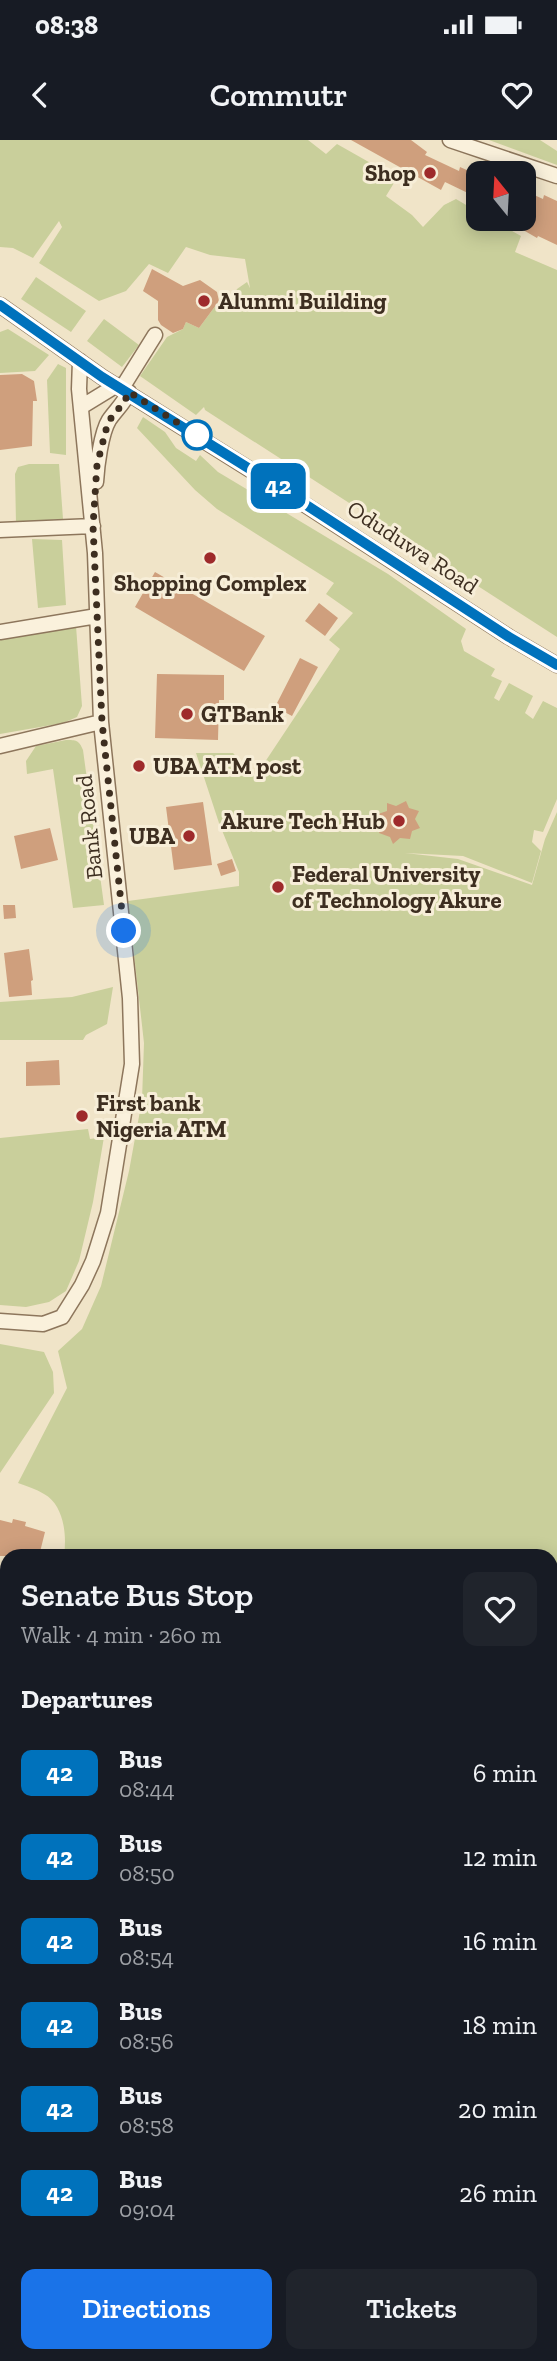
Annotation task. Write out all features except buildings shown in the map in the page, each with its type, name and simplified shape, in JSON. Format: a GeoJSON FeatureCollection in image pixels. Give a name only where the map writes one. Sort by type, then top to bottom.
{"type":"FeatureCollection","features":[{"type":"Feature","properties":{"kind":"street"},"geometry":{"type":"LineString","coordinates":[[450,140],[557,176]]}},
{"type":"Feature","properties":{"kind":"street","name":"Oduduwa Road"},"geometry":{"type":"LineString","coordinates":[[0,305],[80,361],[509,637],[557,665]]}},
{"type":"Feature","properties":{"kind":"street","name":"Bank Road"},"geometry":{"type":"LineString","coordinates":[[93,526],[97,465],[108,422],[124,402],[123,388],[155,335]]}},
{"type":"Feature","properties":{"kind":"street","name":"Bank Road"},"geometry":{"type":"LineString","coordinates":[[0,1321],[43,1324],[62,1317],[82,1285],[93,1261],[108,1213],[132,1064],[130,998],[102,722],[93,526],[81,407],[80,361]]}},
{"type":"Feature","properties":{"kind":"street"},"geometry":{"type":"LineString","coordinates":[[81,407],[123,388]]}},
{"type":"Feature","properties":{"kind":"street"},"geometry":{"type":"LineString","coordinates":[[0,530],[93,526]]}},
{"type":"Feature","properties":{"kind":"street"},"geometry":{"type":"LineString","coordinates":[[0,632],[97,616]]}},
{"type":"Feature","properties":{"kind":"street"},"geometry":{"type":"LineString","coordinates":[[0,746],[102,722]]}},
{"type":"Feature","properties":{"kind":"green space"},"geometry":{"type":"Polygon","coordinates":[[[0,140],[308,140],[326,154],[337,144],[397,178],[386,196],[412,215],[423,227],[444,205],[456,199],[466,205],[466,231],[512,231],[521,236],[515,252],[557,270],[557,637],[204,407],[196,415],[140,376],[167,337],[183,329],[186,322],[199,328],[219,301],[228,307],[237,289],[247,282],[250,288],[245,259],[210,255],[186,247],[168,273],[149,264],[126,291],[99,301],[39,263],[62,227],[59,221],[33,258],[13,248],[0,247],[0,140]]]}},
{"type":"Feature","properties":{"kind":"green space"},"geometry":{"type":"Polygon","coordinates":[[[489,140],[540,140],[557,151],[557,165],[489,140]]]}},
{"type":"Feature","properties":{"kind":"green space"},"geometry":{"type":"Polygon","coordinates":[[[36,277],[86,311],[71,332],[21,299],[36,277]]]}},
{"type":"Feature","properties":{"kind":"green space"},"geometry":{"type":"Polygon","coordinates":[[[104,319],[139,345],[122,367],[87,341],[104,319]]]}},
{"type":"Feature","properties":{"kind":"green space"},"geometry":{"type":"Polygon","coordinates":[[[8,329],[49,355],[35,371],[0,373],[0,332],[8,329]]]}},
{"type":"Feature","properties":{"kind":"green space"},"geometry":{"type":"Polygon","coordinates":[[[58,364],[66,368],[66,455],[50,453],[47,380],[58,364]]]}},
{"type":"Feature","properties":{"kind":"green space"},"geometry":{"type":"Polygon","coordinates":[[[143,417],[165,432],[176,448],[196,461],[200,455],[218,472],[388,574],[466,629],[461,641],[464,651],[495,669],[491,676],[502,681],[494,698],[499,701],[509,683],[533,696],[525,713],[533,719],[543,701],[557,708],[557,799],[543,832],[534,830],[532,842],[541,851],[532,883],[463,856],[405,853],[458,859],[532,885],[545,839],[557,812],[557,1549],[64,1549],[63,1521],[56,1505],[44,1494],[18,1483],[67,1388],[58,1351],[82,1329],[101,1286],[129,1171],[142,1100],[144,1043],[128,901],[239,886],[239,872],[219,823],[196,753],[233,753],[255,777],[340,649],[329,640],[353,613],[326,594],[334,583],[217,509],[195,490],[137,428],[143,417]]]}},
{"type":"Feature","properties":{"kind":"green space"},"geometry":{"type":"Polygon","coordinates":[[[29,464],[59,464],[63,519],[16,523],[15,474],[18,467],[29,464]]]}},
{"type":"Feature","properties":{"kind":"green space"},"geometry":{"type":"Polygon","coordinates":[[[32,539],[62,540],[66,605],[38,608],[32,539]]]}},
{"type":"Feature","properties":{"kind":"green space"},"geometry":{"type":"Polygon","coordinates":[[[76,626],[82,706],[77,717],[63,723],[0,734],[0,640],[76,626]]]}},
{"type":"Feature","properties":{"kind":"green space"},"geometry":{"type":"Polygon","coordinates":[[[66,740],[77,741],[83,750],[104,905],[73,908],[53,769],[27,774],[26,761],[36,746],[66,740]]]}},
{"type":"Feature","properties":{"kind":"green space"},"geometry":{"type":"Polygon","coordinates":[[[113,987],[107,1024],[86,1035],[83,1040],[0,1040],[0,1002],[72,997],[113,987]]]}},
{"type":"Feature","properties":{"kind":"green space"},"geometry":{"type":"Polygon","coordinates":[[[88,1129],[90,1139],[104,1137],[79,1261],[66,1291],[49,1302],[26,1307],[0,1305],[0,1138],[88,1129]]]}},
{"type":"Feature","properties":{"kind":"green space"},"geometry":{"type":"Polygon","coordinates":[[[0,1344],[44,1352],[53,1372],[54,1393],[0,1473],[0,1344]]]}},
{"type":"Feature","properties":{"kind":"bus line","name":"42"},"geometry":{"type":"LineString","coordinates":[[0,305],[102,377],[557,665]]}},
{"type":"Feature","properties":{"kind":"place","name":"Shop"},"geometry":{"type":"Point","coordinates":[430,173]}},
{"type":"Feature","properties":{"kind":"place","name":"Alunmi Building"},"geometry":{"type":"Point","coordinates":[204,301]}},
{"type":"Feature","properties":{"kind":"place","name":"Shopping Complex"},"geometry":{"type":"Point","coordinates":[210,558]}},
{"type":"Feature","properties":{"kind":"place","name":"GTBank"},"geometry":{"type":"Point","coordinates":[187,714]}},
{"type":"Feature","properties":{"kind":"place","name":"UBA ATM post"},"geometry":{"type":"Point","coordinates":[139,766]}},
{"type":"Feature","properties":{"kind":"place","name":"Akure Tech Hub"},"geometry":{"type":"Point","coordinates":[399,821]}},
{"type":"Feature","properties":{"kind":"place","name":"UBA"},"geometry":{"type":"Point","coordinates":[189,836]}},
{"type":"Feature","properties":{"kind":"place","name":"Federal University of Technology Akure"},"geometry":{"type":"Point","coordinates":[278,887]}},
{"type":"Feature","properties":{"kind":"place","name":"First bank Nigeria ATM"},"geometry":{"type":"Point","coordinates":[82,1116]}},
{"type":"Feature","properties":{"kind":"route"},"geometry":{"type":"LineString","coordinates":[[124,931],[102,722],[93,526],[97,465],[108,422],[129,392],[197,435]]}}]}
